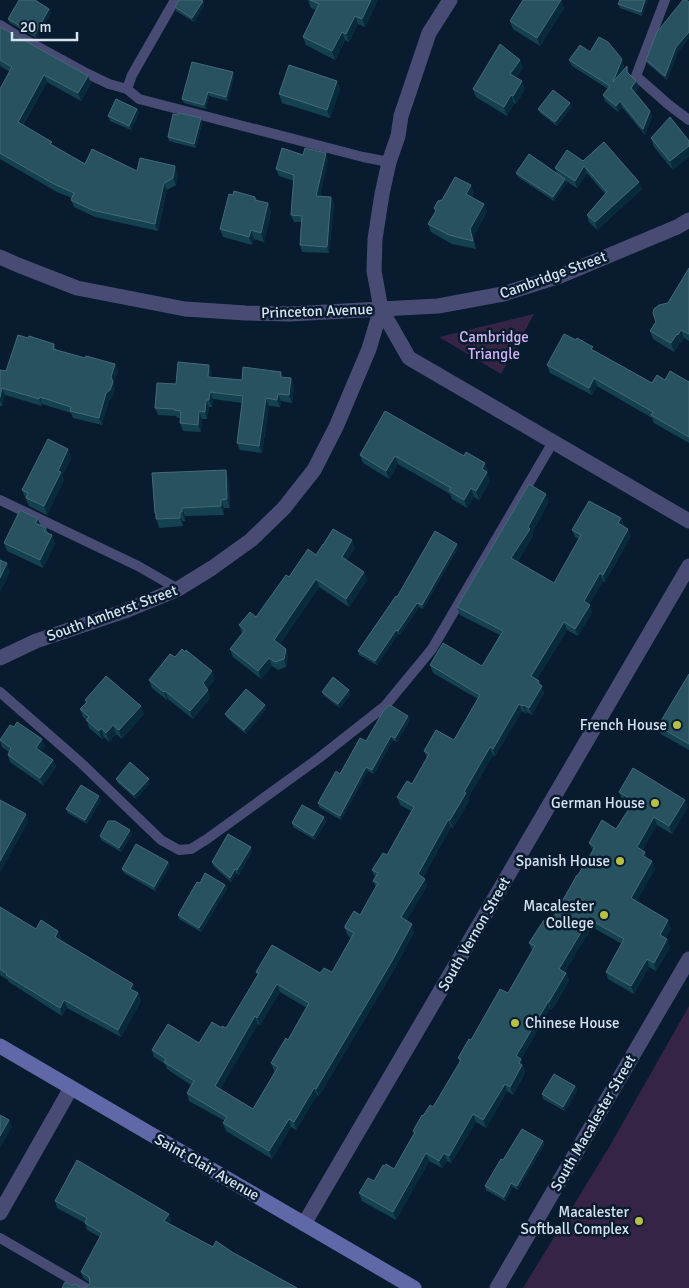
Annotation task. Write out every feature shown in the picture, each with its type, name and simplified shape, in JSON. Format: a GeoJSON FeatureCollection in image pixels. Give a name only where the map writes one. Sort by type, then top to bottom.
{"type":"FeatureCollection","features":[{"type":"Feature","properties":{"kind":"street","name":"South Amherst Street"},"geometry":{"type":"LineString","coordinates":[[0,658],[36,640],[125,611],[178,590],[251,540],[284,508],[314,470],[336,427],[369,349],[381,309],[374,271],[375,239],[389,162],[398,136],[401,116],[429,33],[450,0]]}},
{"type":"Feature","properties":{"kind":"street","name":"Cambridge Street"},"geometry":{"type":"LineString","coordinates":[[381,309],[438,306],[503,294],[560,276],[677,227],[689,220]]}},
{"type":"Feature","properties":{"kind":"street","name":"Princeton Avenue"},"geometry":{"type":"LineString","coordinates":[[0,257],[18,266],[77,288],[186,309],[290,314],[381,309],[409,358],[689,521]]}},
{"type":"Feature","properties":{"kind":"street","name":"South Vernon Street"},"geometry":{"type":"LineString","coordinates":[[304,1224],[689,566]]}},
{"type":"Feature","properties":{"kind":"street","name":"South Macalester Street"},"geometry":{"type":"LineString","coordinates":[[498,1288],[689,959]]}},
{"type":"Feature","properties":{"kind":"street","name":"Saint Clair Avenue"},"geometry":{"type":"LineString","coordinates":[[0,1046],[414,1288]]}},
{"type":"Feature","properties":{"kind":"street"},"geometry":{"type":"LineString","coordinates":[[0,1213],[71,1088]]}},
{"type":"Feature","properties":{"kind":"lane"},"geometry":{"type":"LineString","coordinates":[[128,88],[132,75],[175,0]]}},
{"type":"Feature","properties":{"kind":"lane"},"geometry":{"type":"LineString","coordinates":[[665,0],[636,76],[689,120]]}},
{"type":"Feature","properties":{"kind":"lane"},"geometry":{"type":"LineString","coordinates":[[0,25],[84,72],[109,84],[128,88],[139,99],[363,157],[389,162]]}},
{"type":"Feature","properties":{"kind":"lane"},"geometry":{"type":"LineString","coordinates":[[0,692],[80,762],[161,840],[179,850],[191,849],[319,758],[385,706],[432,649],[553,442]]}},
{"type":"Feature","properties":{"kind":"lane"},"geometry":{"type":"LineString","coordinates":[[0,500],[138,566],[178,590]]}},
{"type":"Feature","properties":{"kind":"lane"},"geometry":{"type":"LineString","coordinates":[[0,1238],[86,1288]]}},
{"type":"Feature","properties":{"kind":"green space","name":"Cambridge Triangle"},"geometry":{"type":"Polygon","coordinates":[[[534,314],[501,374],[439,337],[534,314]]]}},
{"type":"Feature","properties":{"kind":"green space","name":"Macalester Softball Complex"},"geometry":{"type":"Polygon","coordinates":[[[689,1006],[689,1288],[523,1288],[608,1149],[689,1006]]]}},
{"type":"Feature","properties":{"kind":"building"},"geometry":{"type":"Polygon","coordinates":[[[19,0],[35,0],[49,9],[35,34],[8,19],[19,0]]]}},
{"type":"Feature","properties":{"kind":"building"},"geometry":{"type":"Polygon","coordinates":[[[179,0],[203,1],[192,18],[175,7],[179,0]]]}},
{"type":"Feature","properties":{"kind":"building"},"geometry":{"type":"Polygon","coordinates":[[[310,0],[371,0],[362,19],[355,16],[346,34],[342,32],[332,51],[303,37],[319,4],[310,0]]]}},
{"type":"Feature","properties":{"kind":"building"},"geometry":{"type":"Polygon","coordinates":[[[523,0],[561,0],[537,38],[510,21],[523,0]]]}},
{"type":"Feature","properties":{"kind":"building"},"geometry":{"type":"Polygon","coordinates":[[[620,0],[645,0],[641,12],[618,4],[620,0]]]}},
{"type":"Feature","properties":{"kind":"building"},"geometry":{"type":"Polygon","coordinates":[[[683,0],[689,2],[689,32],[676,47],[665,76],[646,60],[657,32],[683,0]]]}},
{"type":"Feature","properties":{"kind":"building"},"geometry":{"type":"Polygon","coordinates":[[[0,27],[88,76],[78,93],[44,75],[18,122],[52,142],[50,144],[85,164],[92,149],[137,171],[140,158],[175,166],[173,178],[164,183],[155,224],[92,210],[71,200],[74,193],[54,184],[0,153],[0,89],[12,67],[0,60],[0,27]]]}},
{"type":"Feature","properties":{"kind":"building"},"geometry":{"type":"Polygon","coordinates":[[[599,37],[608,42],[622,59],[613,82],[627,66],[627,72],[636,81],[631,88],[650,111],[643,129],[620,101],[616,106],[603,95],[610,86],[569,60],[580,45],[590,52],[599,37]]]}},
{"type":"Feature","properties":{"kind":"building"},"geometry":{"type":"Polygon","coordinates":[[[500,44],[520,60],[510,74],[522,81],[504,107],[473,89],[500,44]]]}},
{"type":"Feature","properties":{"kind":"building"},"geometry":{"type":"Polygon","coordinates":[[[192,62],[233,72],[226,97],[208,92],[204,105],[182,99],[192,62]]]}},
{"type":"Feature","properties":{"kind":"building"},"geometry":{"type":"Polygon","coordinates":[[[289,65],[337,81],[327,110],[279,94],[289,65]]]}},
{"type":"Feature","properties":{"kind":"building"},"geometry":{"type":"Polygon","coordinates":[[[553,90],[570,103],[555,122],[538,109],[553,90]]]}},
{"type":"Feature","properties":{"kind":"building"},"geometry":{"type":"Polygon","coordinates":[[[116,99],[137,109],[129,126],[108,116],[116,99]]]}},
{"type":"Feature","properties":{"kind":"building"},"geometry":{"type":"Polygon","coordinates":[[[179,113],[201,118],[194,144],[168,137],[173,114],[178,115],[179,113]]]}},
{"type":"Feature","properties":{"kind":"building"},"geometry":{"type":"Polygon","coordinates":[[[670,117],[689,141],[689,146],[670,161],[651,138],[670,117]]]}},
{"type":"Feature","properties":{"kind":"building"},"geometry":{"type":"Polygon","coordinates":[[[604,142],[639,182],[595,222],[587,215],[607,192],[584,166],[575,181],[555,168],[567,150],[583,161],[604,142]]]}},
{"type":"Feature","properties":{"kind":"building"},"geometry":{"type":"Polygon","coordinates":[[[282,148],[303,155],[305,148],[326,153],[316,196],[331,197],[327,247],[300,245],[302,216],[291,215],[294,175],[276,169],[282,148]]]}},
{"type":"Feature","properties":{"kind":"building"},"geometry":{"type":"Polygon","coordinates":[[[529,154],[565,179],[553,197],[516,173],[529,154]]]}},
{"type":"Feature","properties":{"kind":"building"},"geometry":{"type":"Polygon","coordinates":[[[455,177],[471,185],[466,194],[484,204],[470,229],[473,241],[449,235],[428,224],[436,211],[434,208],[438,201],[442,200],[455,177]]]}},
{"type":"Feature","properties":{"kind":"building"},"geometry":{"type":"Polygon","coordinates":[[[234,191],[268,203],[261,233],[251,230],[249,237],[220,229],[229,194],[233,195],[234,191]]]}},
{"type":"Feature","properties":{"kind":"building"},"geometry":{"type":"Polygon","coordinates":[[[689,268],[689,334],[681,330],[671,343],[650,331],[656,322],[653,313],[654,309],[659,305],[668,303],[689,268]]]}},
{"type":"Feature","properties":{"kind":"building"},"geometry":{"type":"Polygon","coordinates":[[[564,334],[576,340],[577,338],[593,347],[591,349],[652,383],[657,375],[665,380],[670,371],[689,382],[689,437],[651,415],[653,412],[594,378],[589,388],[547,365],[564,334]]]}},
{"type":"Feature","properties":{"kind":"building"},"geometry":{"type":"Polygon","coordinates":[[[18,335],[28,338],[29,336],[54,344],[53,349],[115,364],[111,377],[113,382],[110,390],[106,393],[99,418],[70,411],[71,407],[40,397],[39,399],[2,388],[0,397],[0,370],[6,371],[18,335]]]}},
{"type":"Feature","properties":{"kind":"building"},"geometry":{"type":"Polygon","coordinates":[[[178,362],[209,365],[208,377],[242,380],[243,367],[281,372],[280,377],[291,378],[289,395],[278,394],[277,400],[266,398],[259,446],[237,443],[243,396],[210,392],[209,400],[206,400],[205,412],[199,411],[198,425],[180,423],[181,411],[155,408],[157,383],[176,384],[178,362]]]}},
{"type":"Feature","properties":{"kind":"building"},"geometry":{"type":"Polygon","coordinates":[[[385,411],[464,456],[466,452],[485,463],[482,469],[487,472],[476,491],[471,488],[464,500],[449,491],[451,488],[395,456],[386,471],[360,455],[385,411]]]}},
{"type":"Feature","properties":{"kind":"building"},"geometry":{"type":"Polygon","coordinates":[[[48,439],[68,449],[58,471],[61,472],[44,506],[26,498],[28,493],[22,490],[48,439]]]}},
{"type":"Feature","properties":{"kind":"building"},"geometry":{"type":"Polygon","coordinates":[[[226,470],[227,499],[221,500],[221,506],[182,508],[180,518],[156,519],[152,473],[226,470]]]}},
{"type":"Feature","properties":{"kind":"building"},"geometry":{"type":"Polygon","coordinates":[[[529,484],[546,494],[528,527],[530,529],[511,558],[554,583],[581,535],[572,530],[589,501],[621,518],[618,523],[628,529],[603,575],[600,573],[584,601],[590,605],[575,629],[564,622],[531,676],[539,681],[538,683],[542,686],[529,708],[519,704],[493,749],[490,747],[464,792],[466,793],[450,820],[448,820],[418,874],[425,879],[401,917],[412,924],[392,961],[316,1089],[314,1088],[294,1122],[289,1119],[269,1151],[223,1123],[227,1117],[187,1093],[194,1081],[164,1062],[166,1059],[152,1050],[168,1024],[199,1043],[212,1022],[222,1028],[222,1026],[226,1028],[259,973],[256,972],[272,945],[320,973],[324,968],[332,972],[354,933],[345,928],[345,926],[354,911],[360,915],[378,883],[373,881],[378,873],[372,870],[383,853],[387,855],[414,807],[397,797],[407,781],[412,784],[429,754],[424,751],[436,730],[454,740],[480,695],[430,665],[443,643],[482,666],[503,631],[457,607],[529,484]],[[277,984],[257,1018],[255,1016],[215,1086],[253,1109],[278,1067],[271,1063],[286,1038],[288,1040],[309,1003],[277,984]]]}},
{"type":"Feature","properties":{"kind":"building"},"geometry":{"type":"Polygon","coordinates":[[[20,510],[38,519],[35,523],[46,528],[44,531],[52,535],[40,560],[4,543],[20,510]]]}},
{"type":"Feature","properties":{"kind":"building"},"geometry":{"type":"Polygon","coordinates":[[[333,529],[352,540],[342,557],[364,572],[346,599],[316,579],[274,640],[286,649],[284,659],[275,662],[269,658],[258,671],[230,649],[245,630],[239,625],[250,612],[256,617],[286,575],[289,577],[308,549],[316,555],[333,529]]]}},
{"type":"Feature","properties":{"kind":"building"},"geometry":{"type":"Polygon","coordinates":[[[435,531],[457,544],[422,605],[417,603],[375,661],[358,651],[397,597],[435,531]]]}},
{"type":"Feature","properties":{"kind":"building"},"geometry":{"type":"Polygon","coordinates":[[[0,560],[7,563],[0,578],[0,560]]]}},
{"type":"Feature","properties":{"kind":"building"},"geometry":{"type":"Polygon","coordinates":[[[182,649],[185,652],[186,650],[212,671],[203,683],[208,690],[190,711],[149,680],[170,654],[175,657],[182,649]]]}},
{"type":"Feature","properties":{"kind":"building"},"geometry":{"type":"Polygon","coordinates":[[[689,674],[689,744],[658,726],[689,674]]]}},
{"type":"Feature","properties":{"kind":"building"},"geometry":{"type":"Polygon","coordinates":[[[106,676],[141,706],[119,730],[113,725],[106,733],[101,728],[99,731],[86,720],[89,717],[80,709],[87,702],[85,700],[106,676]]]}},
{"type":"Feature","properties":{"kind":"building"},"geometry":{"type":"Polygon","coordinates":[[[333,677],[349,690],[338,704],[322,692],[333,677]]]}},
{"type":"Feature","properties":{"kind":"building"},"geometry":{"type":"Polygon","coordinates":[[[246,689],[265,705],[244,730],[225,714],[246,689]]]}},
{"type":"Feature","properties":{"kind":"building"},"geometry":{"type":"Polygon","coordinates":[[[390,705],[408,716],[395,738],[391,736],[372,770],[366,767],[340,816],[318,803],[336,771],[340,774],[360,738],[366,741],[384,710],[390,705]]]}},
{"type":"Feature","properties":{"kind":"building"},"geometry":{"type":"Polygon","coordinates":[[[17,722],[42,739],[36,748],[53,760],[40,778],[8,755],[11,748],[0,740],[10,725],[14,727],[17,722]]]}},
{"type":"Feature","properties":{"kind":"building"},"geometry":{"type":"Polygon","coordinates":[[[130,762],[149,779],[134,795],[116,779],[130,762]]]}},
{"type":"Feature","properties":{"kind":"building"},"geometry":{"type":"Polygon","coordinates":[[[633,768],[685,800],[669,826],[654,817],[637,847],[645,852],[643,856],[652,861],[631,898],[668,920],[660,935],[667,939],[654,963],[647,959],[631,986],[606,972],[624,939],[589,919],[559,969],[566,973],[516,1056],[521,1059],[519,1063],[522,1065],[510,1087],[505,1084],[483,1120],[473,1114],[449,1156],[444,1153],[439,1161],[426,1153],[393,1212],[359,1193],[368,1178],[374,1181],[383,1165],[385,1166],[386,1164],[394,1169],[415,1132],[413,1131],[422,1115],[430,1105],[433,1107],[461,1060],[458,1058],[469,1039],[471,1040],[500,989],[508,993],[535,946],[529,943],[544,920],[550,923],[595,847],[589,843],[602,820],[616,829],[634,801],[619,792],[633,768]]]}},
{"type":"Feature","properties":{"kind":"building"},"geometry":{"type":"Polygon","coordinates":[[[81,785],[99,796],[85,820],[66,809],[81,785]]]}},
{"type":"Feature","properties":{"kind":"building"},"geometry":{"type":"Polygon","coordinates":[[[0,800],[26,814],[0,861],[0,800]]]}},
{"type":"Feature","properties":{"kind":"building"},"geometry":{"type":"Polygon","coordinates":[[[302,805],[324,817],[313,836],[292,823],[302,805]]]}},
{"type":"Feature","properties":{"kind":"building"},"geometry":{"type":"Polygon","coordinates":[[[108,821],[115,821],[130,830],[119,848],[100,836],[108,821]]]}},
{"type":"Feature","properties":{"kind":"building"},"geometry":{"type":"Polygon","coordinates":[[[228,834],[251,847],[230,878],[212,862],[228,834]]]}},
{"type":"Feature","properties":{"kind":"building"},"geometry":{"type":"Polygon","coordinates":[[[136,844],[168,862],[154,887],[122,869],[136,844]]]}},
{"type":"Feature","properties":{"kind":"building"},"geometry":{"type":"Polygon","coordinates":[[[205,873],[225,885],[199,928],[178,915],[197,882],[200,883],[205,873]]]}},
{"type":"Feature","properties":{"kind":"building"},"geometry":{"type":"Polygon","coordinates":[[[0,907],[36,929],[41,920],[58,931],[55,937],[133,984],[130,989],[138,993],[118,1030],[64,1000],[60,1008],[6,975],[0,969],[0,907]]]}},
{"type":"Feature","properties":{"kind":"building"},"geometry":{"type":"Polygon","coordinates":[[[554,1074],[575,1086],[563,1107],[542,1094],[554,1074]]]}},
{"type":"Feature","properties":{"kind":"building"},"geometry":{"type":"Polygon","coordinates":[[[0,1115],[9,1120],[0,1136],[0,1115]]]}},
{"type":"Feature","properties":{"kind":"building"},"geometry":{"type":"Polygon","coordinates":[[[522,1129],[543,1141],[517,1186],[511,1183],[504,1197],[485,1186],[522,1129]]]}},
{"type":"Feature","properties":{"kind":"building"},"geometry":{"type":"Polygon","coordinates":[[[77,1160],[169,1214],[164,1221],[213,1247],[216,1241],[297,1288],[83,1288],[89,1285],[90,1282],[89,1277],[81,1272],[102,1233],[85,1223],[87,1218],[55,1201],[77,1160]]]}},
{"type":"Feature","properties":{"kind":"building"},"geometry":{"type":"Polygon","coordinates":[[[65,1282],[72,1286],[74,1284],[83,1288],[62,1288],[65,1282]]]}},
{"type":"Feature","properties":{"kind":"place","name":"French House"},"geometry":{"type":"Point","coordinates":[677,725]}},
{"type":"Feature","properties":{"kind":"place","name":"German House"},"geometry":{"type":"Point","coordinates":[655,803]}},
{"type":"Feature","properties":{"kind":"place","name":"Spanish House"},"geometry":{"type":"Point","coordinates":[620,861]}},
{"type":"Feature","properties":{"kind":"place","name":"Macalester College"},"geometry":{"type":"Point","coordinates":[604,915]}},
{"type":"Feature","properties":{"kind":"place","name":"Chinese House"},"geometry":{"type":"Point","coordinates":[515,1023]}},
{"type":"Feature","properties":{"kind":"place","name":"Macalester Softball Complex"},"geometry":{"type":"Point","coordinates":[639,1221]}}]}
